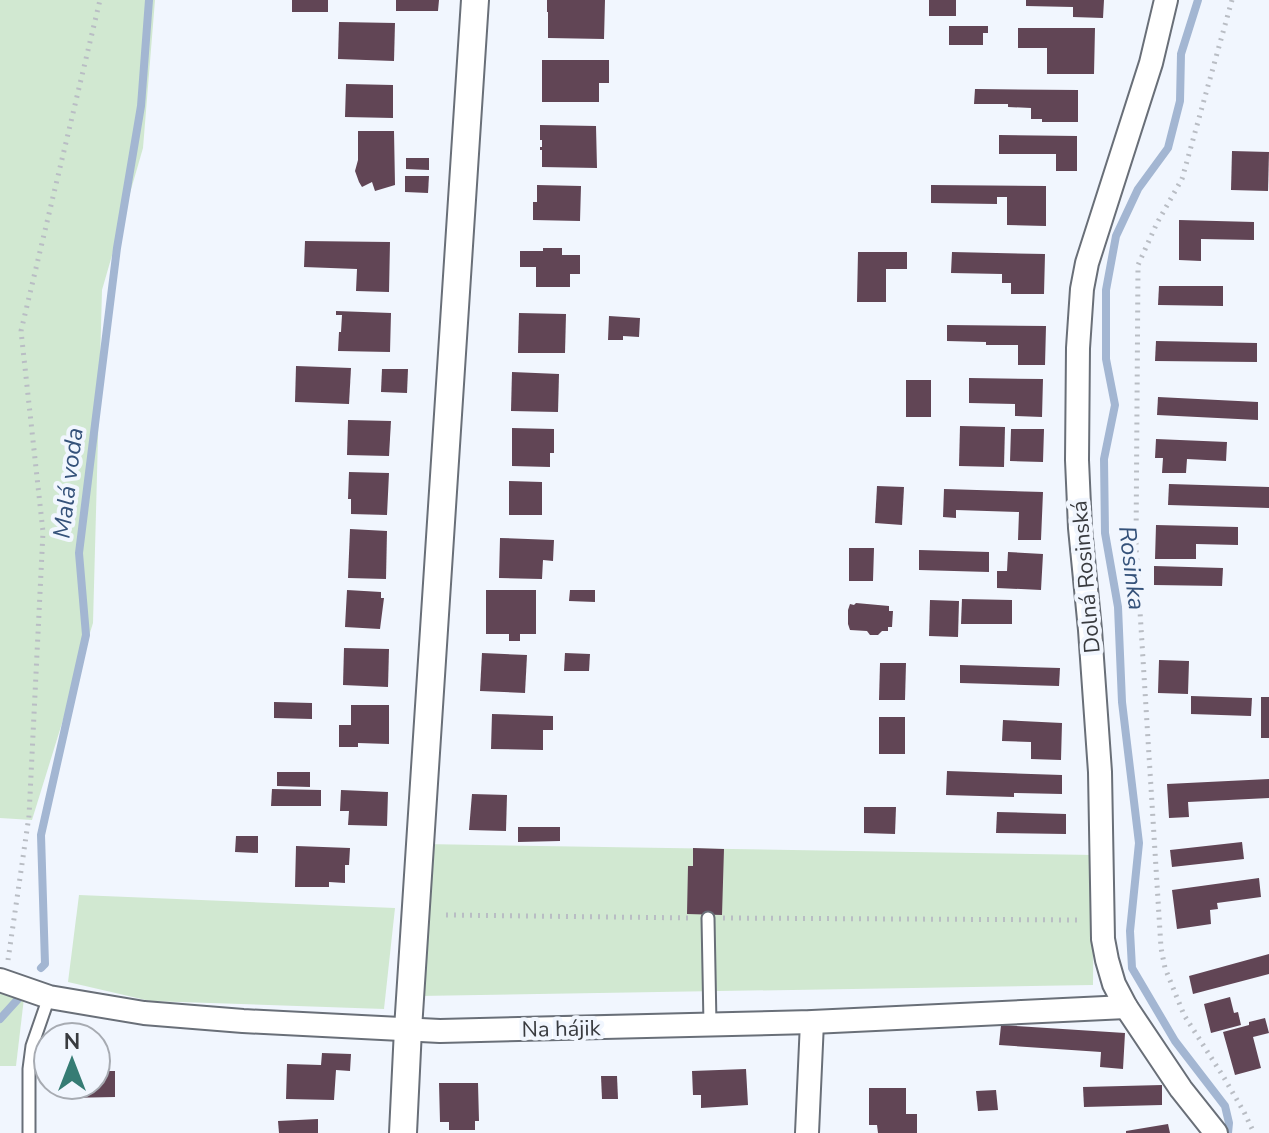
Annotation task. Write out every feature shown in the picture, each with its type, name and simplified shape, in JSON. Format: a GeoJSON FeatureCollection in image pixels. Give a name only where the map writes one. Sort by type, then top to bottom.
{"type":"FeatureCollection","features":[{"type":"Feature","properties":{"kind":"street"},"geometry":{"type":"LineString","coordinates":[[403,1133],[475,0]]}},
{"type":"Feature","properties":{"kind":"street","name":"Dolná Rosinská"},"geometry":{"type":"LineString","coordinates":[[1166,0],[1151,63],[1087,263],[1078,348],[1078,494],[1100,772],[1102,921],[1107,960],[1114,984],[1126,1007],[1208,1128]]}},
{"type":"Feature","properties":{"kind":"street","name":"Na hájik"},"geometry":{"type":"LineString","coordinates":[[3,981],[49,997],[144,1013],[440,1031],[812,1022],[1126,1007]]}},
{"type":"Feature","properties":{"kind":"street"},"geometry":{"type":"LineString","coordinates":[[807,1133],[812,1022]]}},
{"type":"Feature","properties":{"kind":"lane"},"geometry":{"type":"LineString","coordinates":[[708,918],[710,1024]]}},
{"type":"Feature","properties":{"kind":"lane"},"geometry":{"type":"LineString","coordinates":[[29,1133],[32,1046],[49,997]]}},
{"type":"Feature","properties":{"kind":"path"},"geometry":{"type":"LineString","coordinates":[[3,981],[29,816],[43,532],[21,331],[100,0]]}},
{"type":"Feature","properties":{"kind":"path"},"geometry":{"type":"LineString","coordinates":[[1232,0],[1182,179],[1138,265],[1136,547],[1161,948],[1165,968],[1184,1015],[1223,1076],[1254,1133]]}},
{"type":"Feature","properties":{"kind":"path"},"geometry":{"type":"LineString","coordinates":[[446,915],[1102,921]]}},
{"type":"Feature","properties":{"kind":"green space"},"geometry":{"type":"Polygon","coordinates":[[[0,0],[155,0],[143,148],[102,290],[93,623],[32,820],[0,818],[0,0]]]}},
{"type":"Feature","properties":{"kind":"green space"},"geometry":{"type":"Polygon","coordinates":[[[424,844],[1094,855],[1093,985],[419,996],[424,844]]]}},
{"type":"Feature","properties":{"kind":"green space"},"geometry":{"type":"Polygon","coordinates":[[[79,895],[395,908],[384,1009],[150,1001],[68,982],[79,895]]]}},
{"type":"Feature","properties":{"kind":"green space"},"geometry":{"type":"Polygon","coordinates":[[[0,977],[24,998],[16,1066],[0,1066],[0,977]]]}},
{"type":"Feature","properties":{"kind":"building"},"geometry":{"type":"Polygon","coordinates":[[[292,0],[328,0],[328,12],[292,12],[292,0]]]}},
{"type":"Feature","properties":{"kind":"building"},"geometry":{"type":"Polygon","coordinates":[[[396,0],[439,0],[438,11],[396,11],[396,0]]]}},
{"type":"Feature","properties":{"kind":"building"},"geometry":{"type":"Polygon","coordinates":[[[547,0],[605,0],[604,39],[548,38],[547,0]]]}},
{"type":"Feature","properties":{"kind":"building"},"geometry":{"type":"Polygon","coordinates":[[[929,0],[956,0],[956,16],[929,16],[929,0]]]}},
{"type":"Feature","properties":{"kind":"building"},"geometry":{"type":"Polygon","coordinates":[[[1026,0],[1104,0],[1103,18],[1073,17],[1073,7],[1026,6],[1026,0]]]}},
{"type":"Feature","properties":{"kind":"building"},"geometry":{"type":"Polygon","coordinates":[[[339,22],[395,23],[394,61],[338,59],[339,22]]]}},
{"type":"Feature","properties":{"kind":"building"},"geometry":{"type":"Polygon","coordinates":[[[949,26],[988,26],[988,33],[983,33],[983,45],[949,45],[949,26]]]}},
{"type":"Feature","properties":{"kind":"building"},"geometry":{"type":"Polygon","coordinates":[[[1018,28],[1095,28],[1094,74],[1047,74],[1047,48],[1018,48],[1018,28]]]}},
{"type":"Feature","properties":{"kind":"building"},"geometry":{"type":"Polygon","coordinates":[[[542,60],[609,60],[609,83],[599,83],[599,102],[542,102],[542,60]]]}},
{"type":"Feature","properties":{"kind":"building"},"geometry":{"type":"Polygon","coordinates":[[[346,84],[393,85],[393,118],[345,117],[346,84]]]}},
{"type":"Feature","properties":{"kind":"building"},"geometry":{"type":"Polygon","coordinates":[[[975,89],[1078,90],[1078,122],[1042,122],[1042,119],[1031,119],[1031,108],[974,104],[975,89]]]}},
{"type":"Feature","properties":{"kind":"building"},"geometry":{"type":"Polygon","coordinates":[[[540,125],[596,126],[597,168],[542,167],[540,125]]]}},
{"type":"Feature","properties":{"kind":"building"},"geometry":{"type":"Polygon","coordinates":[[[358,131],[394,131],[395,185],[375,191],[372,182],[362,187],[355,171],[358,131]]]}},
{"type":"Feature","properties":{"kind":"building"},"geometry":{"type":"Polygon","coordinates":[[[999,135],[1077,136],[1077,171],[1056,171],[1056,154],[999,154],[999,135]]]}},
{"type":"Feature","properties":{"kind":"building"},"geometry":{"type":"Polygon","coordinates":[[[1232,151],[1269,152],[1268,191],[1231,190],[1232,151]]]}},
{"type":"Feature","properties":{"kind":"building"},"geometry":{"type":"Polygon","coordinates":[[[406,158],[429,158],[429,170],[406,169],[406,158]]]}},
{"type":"Feature","properties":{"kind":"building"},"geometry":{"type":"Polygon","coordinates":[[[405,176],[429,176],[428,193],[405,192],[405,176]]]}},
{"type":"Feature","properties":{"kind":"building"},"geometry":{"type":"Polygon","coordinates":[[[537,185],[581,186],[580,221],[533,220],[537,185]]]}},
{"type":"Feature","properties":{"kind":"building"},"geometry":{"type":"Polygon","coordinates":[[[931,185],[1046,186],[1046,226],[1007,225],[1007,197],[997,197],[997,204],[931,203],[931,185]]]}},
{"type":"Feature","properties":{"kind":"building"},"geometry":{"type":"Polygon","coordinates":[[[1179,220],[1254,222],[1254,240],[1201,239],[1201,261],[1179,260],[1179,220]]]}},
{"type":"Feature","properties":{"kind":"building"},"geometry":{"type":"Polygon","coordinates":[[[305,241],[390,242],[389,292],[356,291],[357,269],[304,267],[305,241]]]}},
{"type":"Feature","properties":{"kind":"building"},"geometry":{"type":"Polygon","coordinates":[[[543,248],[562,248],[562,255],[580,255],[580,274],[570,274],[570,287],[536,287],[536,267],[520,267],[520,251],[543,251],[543,248]]]}},
{"type":"Feature","properties":{"kind":"building"},"geometry":{"type":"Polygon","coordinates":[[[858,252],[907,252],[907,269],[886,269],[886,302],[857,302],[858,252]]]}},
{"type":"Feature","properties":{"kind":"building"},"geometry":{"type":"Polygon","coordinates":[[[952,252],[1045,254],[1044,294],[1011,294],[1011,283],[1002,283],[1002,274],[951,273],[952,252]]]}},
{"type":"Feature","properties":{"kind":"building"},"geometry":{"type":"Polygon","coordinates":[[[1159,286],[1223,286],[1223,306],[1158,305],[1159,286]]]}},
{"type":"Feature","properties":{"kind":"building"},"geometry":{"type":"Polygon","coordinates":[[[336,311],[391,313],[390,352],[338,351],[342,315],[336,315],[336,311]]]}},
{"type":"Feature","properties":{"kind":"building"},"geometry":{"type":"Polygon","coordinates":[[[519,313],[566,314],[565,353],[518,353],[519,313]]]}},
{"type":"Feature","properties":{"kind":"building"},"geometry":{"type":"Polygon","coordinates":[[[609,316],[640,318],[639,337],[623,336],[623,340],[608,340],[609,316]]]}},
{"type":"Feature","properties":{"kind":"building"},"geometry":{"type":"Polygon","coordinates":[[[947,325],[1046,326],[1045,365],[1018,365],[1018,345],[947,341],[947,325]]]}},
{"type":"Feature","properties":{"kind":"building"},"geometry":{"type":"Polygon","coordinates":[[[1156,341],[1257,343],[1257,362],[1155,361],[1156,341]]]}},
{"type":"Feature","properties":{"kind":"building"},"geometry":{"type":"Polygon","coordinates":[[[296,366],[351,368],[349,404],[295,402],[296,366]]]}},
{"type":"Feature","properties":{"kind":"building"},"geometry":{"type":"Polygon","coordinates":[[[382,369],[408,369],[407,393],[381,392],[382,369]]]}},
{"type":"Feature","properties":{"kind":"building"},"geometry":{"type":"Polygon","coordinates":[[[512,372],[559,374],[558,412],[511,411],[512,372]]]}},
{"type":"Feature","properties":{"kind":"building"},"geometry":{"type":"Polygon","coordinates":[[[969,378],[1043,379],[1042,417],[1015,416],[1015,404],[969,403],[969,378]]]}},
{"type":"Feature","properties":{"kind":"building"},"geometry":{"type":"Polygon","coordinates":[[[906,380],[931,380],[931,417],[906,417],[906,380]]]}},
{"type":"Feature","properties":{"kind":"building"},"geometry":{"type":"Polygon","coordinates":[[[1158,397],[1258,402],[1258,420],[1157,415],[1158,397]]]}},
{"type":"Feature","properties":{"kind":"building"},"geometry":{"type":"Polygon","coordinates":[[[348,420],[391,421],[389,456],[347,455],[348,420]]]}},
{"type":"Feature","properties":{"kind":"building"},"geometry":{"type":"Polygon","coordinates":[[[960,426],[1005,427],[1004,467],[959,466],[960,426]]]}},
{"type":"Feature","properties":{"kind":"building"},"geometry":{"type":"Polygon","coordinates":[[[512,428],[554,429],[554,453],[550,453],[550,467],[512,466],[512,428]]]}},
{"type":"Feature","properties":{"kind":"building"},"geometry":{"type":"Polygon","coordinates":[[[1011,429],[1044,429],[1043,462],[1010,461],[1011,429]]]}},
{"type":"Feature","properties":{"kind":"building"},"geometry":{"type":"Polygon","coordinates":[[[1156,439],[1227,442],[1226,461],[1187,459],[1186,473],[1162,473],[1163,458],[1155,458],[1156,439]]]}},
{"type":"Feature","properties":{"kind":"building"},"geometry":{"type":"Polygon","coordinates":[[[349,472],[389,473],[387,515],[351,514],[349,472]]]}},
{"type":"Feature","properties":{"kind":"building"},"geometry":{"type":"Polygon","coordinates":[[[509,481],[542,482],[542,515],[509,515],[509,481]]]}},
{"type":"Feature","properties":{"kind":"building"},"geometry":{"type":"Polygon","coordinates":[[[1169,484],[1269,487],[1269,508],[1168,505],[1169,484]]]}},
{"type":"Feature","properties":{"kind":"building"},"geometry":{"type":"Polygon","coordinates":[[[877,486],[904,487],[902,525],[875,523],[877,486]]]}},
{"type":"Feature","properties":{"kind":"building"},"geometry":{"type":"Polygon","coordinates":[[[944,489],[1043,492],[1041,540],[1018,540],[1019,512],[956,510],[956,518],[943,517],[944,489]]]}},
{"type":"Feature","properties":{"kind":"building"},"geometry":{"type":"Polygon","coordinates":[[[1156,525],[1238,527],[1238,545],[1196,544],[1196,559],[1155,559],[1156,525]]]}},
{"type":"Feature","properties":{"kind":"building"},"geometry":{"type":"Polygon","coordinates":[[[350,529],[387,531],[386,579],[348,578],[350,529]]]}},
{"type":"Feature","properties":{"kind":"building"},"geometry":{"type":"Polygon","coordinates":[[[500,538],[554,540],[553,561],[543,560],[542,579],[499,578],[500,538]]]}},
{"type":"Feature","properties":{"kind":"building"},"geometry":{"type":"Polygon","coordinates":[[[849,548],[874,548],[873,581],[849,581],[849,548]]]}},
{"type":"Feature","properties":{"kind":"building"},"geometry":{"type":"Polygon","coordinates":[[[919,550],[989,552],[989,572],[919,570],[919,550]]]}},
{"type":"Feature","properties":{"kind":"building"},"geometry":{"type":"Polygon","coordinates":[[[1008,552],[1043,554],[1041,590],[997,588],[997,571],[1007,571],[1008,552]]]}},
{"type":"Feature","properties":{"kind":"building"},"geometry":{"type":"Polygon","coordinates":[[[1154,566],[1223,568],[1222,586],[1154,585],[1154,566]]]}},
{"type":"Feature","properties":{"kind":"building"},"geometry":{"type":"Polygon","coordinates":[[[347,590],[381,592],[381,598],[384,598],[380,629],[345,627],[347,590]]]}},
{"type":"Feature","properties":{"kind":"building"},"geometry":{"type":"Polygon","coordinates":[[[486,590],[536,590],[536,634],[520,634],[520,641],[509,641],[509,634],[486,634],[486,590]]]}},
{"type":"Feature","properties":{"kind":"building"},"geometry":{"type":"Polygon","coordinates":[[[570,590],[595,590],[595,602],[569,601],[570,590]]]}},
{"type":"Feature","properties":{"kind":"building"},"geometry":{"type":"Polygon","coordinates":[[[962,599],[1012,600],[1012,624],[961,624],[962,599]]]}},
{"type":"Feature","properties":{"kind":"building"},"geometry":{"type":"Polygon","coordinates":[[[930,600],[959,601],[958,637],[929,636],[930,600]]]}},
{"type":"Feature","properties":{"kind":"building"},"geometry":{"type":"Polygon","coordinates":[[[850,604],[889,606],[889,611],[893,611],[892,627],[878,635],[850,630],[848,610],[850,604]]]}},
{"type":"Feature","properties":{"kind":"building"},"geometry":{"type":"Polygon","coordinates":[[[344,648],[389,649],[388,687],[343,685],[344,648]]]}},
{"type":"Feature","properties":{"kind":"building"},"geometry":{"type":"Polygon","coordinates":[[[482,653],[527,655],[525,693],[480,691],[482,653]]]}},
{"type":"Feature","properties":{"kind":"building"},"geometry":{"type":"Polygon","coordinates":[[[565,653],[590,654],[589,671],[564,671],[565,653]]]}},
{"type":"Feature","properties":{"kind":"building"},"geometry":{"type":"Polygon","coordinates":[[[1159,660],[1189,661],[1188,694],[1158,693],[1159,660]]]}},
{"type":"Feature","properties":{"kind":"building"},"geometry":{"type":"Polygon","coordinates":[[[880,663],[906,663],[905,700],[879,700],[880,663]]]}},
{"type":"Feature","properties":{"kind":"building"},"geometry":{"type":"Polygon","coordinates":[[[960,665],[1060,668],[1059,686],[960,683],[960,665]]]}},
{"type":"Feature","properties":{"kind":"building"},"geometry":{"type":"Polygon","coordinates":[[[1191,696],[1252,698],[1251,716],[1191,714],[1191,696]]]}},
{"type":"Feature","properties":{"kind":"building"},"geometry":{"type":"Polygon","coordinates":[[[1261,697],[1269,697],[1269,738],[1261,738],[1261,697]]]}},
{"type":"Feature","properties":{"kind":"building"},"geometry":{"type":"Polygon","coordinates":[[[274,702],[312,703],[312,719],[274,718],[274,702]]]}},
{"type":"Feature","properties":{"kind":"building"},"geometry":{"type":"Polygon","coordinates":[[[351,705],[389,705],[389,744],[358,743],[358,747],[339,747],[339,725],[351,725],[351,705]]]}},
{"type":"Feature","properties":{"kind":"building"},"geometry":{"type":"Polygon","coordinates":[[[492,714],[553,716],[553,730],[543,730],[543,750],[491,749],[492,714]]]}},
{"type":"Feature","properties":{"kind":"building"},"geometry":{"type":"Polygon","coordinates":[[[879,717],[905,717],[905,754],[879,754],[879,717]]]}},
{"type":"Feature","properties":{"kind":"building"},"geometry":{"type":"Polygon","coordinates":[[[1003,720],[1062,723],[1061,760],[1031,759],[1031,742],[1002,741],[1003,720]]]}},
{"type":"Feature","properties":{"kind":"building"},"geometry":{"type":"Polygon","coordinates":[[[947,771],[1062,775],[1062,794],[1014,793],[1014,797],[946,795],[947,771]]]}},
{"type":"Feature","properties":{"kind":"building"},"geometry":{"type":"Polygon","coordinates":[[[277,772],[310,772],[310,787],[277,786],[277,772]]]}},
{"type":"Feature","properties":{"kind":"building"},"geometry":{"type":"Polygon","coordinates":[[[1269,779],[1269,798],[1188,802],[1189,817],[1169,818],[1167,784],[1269,779]]]}},
{"type":"Feature","properties":{"kind":"building"},"geometry":{"type":"Polygon","coordinates":[[[272,789],[321,790],[321,806],[271,806],[272,789]]]}},
{"type":"Feature","properties":{"kind":"building"},"geometry":{"type":"Polygon","coordinates":[[[341,790],[388,792],[387,826],[348,825],[349,811],[340,811],[341,790]]]}},
{"type":"Feature","properties":{"kind":"building"},"geometry":{"type":"Polygon","coordinates":[[[472,794],[507,795],[506,831],[469,830],[472,794]]]}},
{"type":"Feature","properties":{"kind":"building"},"geometry":{"type":"Polygon","coordinates":[[[864,807],[896,807],[895,834],[864,833],[864,807]]]}},
{"type":"Feature","properties":{"kind":"building"},"geometry":{"type":"Polygon","coordinates":[[[997,812],[1066,814],[1066,834],[996,833],[997,812]]]}},
{"type":"Feature","properties":{"kind":"building"},"geometry":{"type":"Polygon","coordinates":[[[518,827],[560,827],[560,841],[518,842],[518,827]]]}},
{"type":"Feature","properties":{"kind":"building"},"geometry":{"type":"Polygon","coordinates":[[[236,836],[258,836],[258,853],[235,852],[236,836]]]}},
{"type":"Feature","properties":{"kind":"building"},"geometry":{"type":"Polygon","coordinates":[[[1242,842],[1244,859],[1172,867],[1170,850],[1242,842]]]}},
{"type":"Feature","properties":{"kind":"building"},"geometry":{"type":"Polygon","coordinates":[[[296,846],[350,848],[349,865],[345,865],[345,883],[329,882],[329,887],[295,887],[296,846]]]}},
{"type":"Feature","properties":{"kind":"building"},"geometry":{"type":"Polygon","coordinates":[[[693,848],[724,849],[722,915],[687,914],[688,866],[693,866],[693,848]]]}},
{"type":"Feature","properties":{"kind":"building"},"geometry":{"type":"Polygon","coordinates":[[[1259,878],[1261,897],[1217,903],[1218,909],[1210,910],[1211,924],[1177,929],[1172,890],[1259,878]]]}},
{"type":"Feature","properties":{"kind":"building"},"geometry":{"type":"Polygon","coordinates":[[[1269,954],[1269,974],[1193,994],[1189,976],[1269,954]]]}},
{"type":"Feature","properties":{"kind":"building"},"geometry":{"type":"Polygon","coordinates":[[[1230,997],[1241,1025],[1211,1033],[1204,1004],[1230,997]]]}},
{"type":"Feature","properties":{"kind":"building"},"geometry":{"type":"Polygon","coordinates":[[[1265,1018],[1269,1033],[1253,1037],[1261,1068],[1235,1075],[1223,1032],[1265,1018]]]}},
{"type":"Feature","properties":{"kind":"building"},"geometry":{"type":"Polygon","coordinates":[[[1001,1025],[1125,1033],[1123,1069],[1100,1067],[1101,1052],[999,1045],[1001,1025]]]}},
{"type":"Feature","properties":{"kind":"building"},"geometry":{"type":"Polygon","coordinates":[[[322,1053],[351,1054],[350,1071],[336,1070],[334,1100],[286,1099],[287,1064],[321,1065],[322,1053]]]}},
{"type":"Feature","properties":{"kind":"building"},"geometry":{"type":"Polygon","coordinates":[[[746,1069],[748,1105],[701,1108],[701,1095],[693,1095],[692,1071],[746,1069]]]}},
{"type":"Feature","properties":{"kind":"building"},"geometry":{"type":"Polygon","coordinates":[[[112,1071],[115,1071],[115,1097],[112,1097],[112,1071]]]}},
{"type":"Feature","properties":{"kind":"building"},"geometry":{"type":"Polygon","coordinates":[[[601,1076],[617,1076],[618,1099],[602,1099],[601,1076]]]}},
{"type":"Feature","properties":{"kind":"building"},"geometry":{"type":"Polygon","coordinates":[[[439,1083],[478,1083],[479,1121],[475,1121],[475,1130],[449,1130],[449,1122],[440,1122],[439,1083]]]}},
{"type":"Feature","properties":{"kind":"building"},"geometry":{"type":"Polygon","coordinates":[[[1162,1085],[1162,1105],[1084,1107],[1083,1087],[1162,1085]]]}},
{"type":"Feature","properties":{"kind":"building"},"geometry":{"type":"Polygon","coordinates":[[[869,1088],[906,1088],[906,1114],[917,1114],[917,1133],[878,1133],[877,1125],[869,1125],[869,1088]]]}},
{"type":"Feature","properties":{"kind":"building"},"geometry":{"type":"Polygon","coordinates":[[[996,1090],[998,1110],[978,1111],[976,1091],[996,1090]]]}},
{"type":"Feature","properties":{"kind":"building"},"geometry":{"type":"Polygon","coordinates":[[[318,1119],[318,1133],[279,1133],[278,1121],[318,1119]]]}},
{"type":"Feature","properties":{"kind":"building"},"geometry":{"type":"Polygon","coordinates":[[[1168,1124],[1170,1133],[1126,1133],[1126,1131],[1168,1124]]]}},
{"type":"Feature","properties":{"kind":"waterway","name":"Malá voda"},"geometry":{"type":"LineString","coordinates":[[41,968],[45,964],[41,835],[86,635],[79,553],[117,248],[141,106],[149,0]]}},
{"type":"Feature","properties":{"kind":"waterway","name":"Rosinka"},"geometry":{"type":"LineString","coordinates":[[1198,0],[1181,54],[1180,101],[1168,148],[1138,189],[1116,236],[1106,290],[1106,359],[1115,405],[1104,459],[1105,533],[1118,607],[1122,702],[1139,843],[1130,931],[1132,968],[1175,1041],[1225,1106],[1228,1133]]}},
{"type":"Feature","properties":{"kind":"waterway","name":"Malá voda"},"geometry":{"type":"LineString","coordinates":[[0,1019],[19,998]]}}]}
